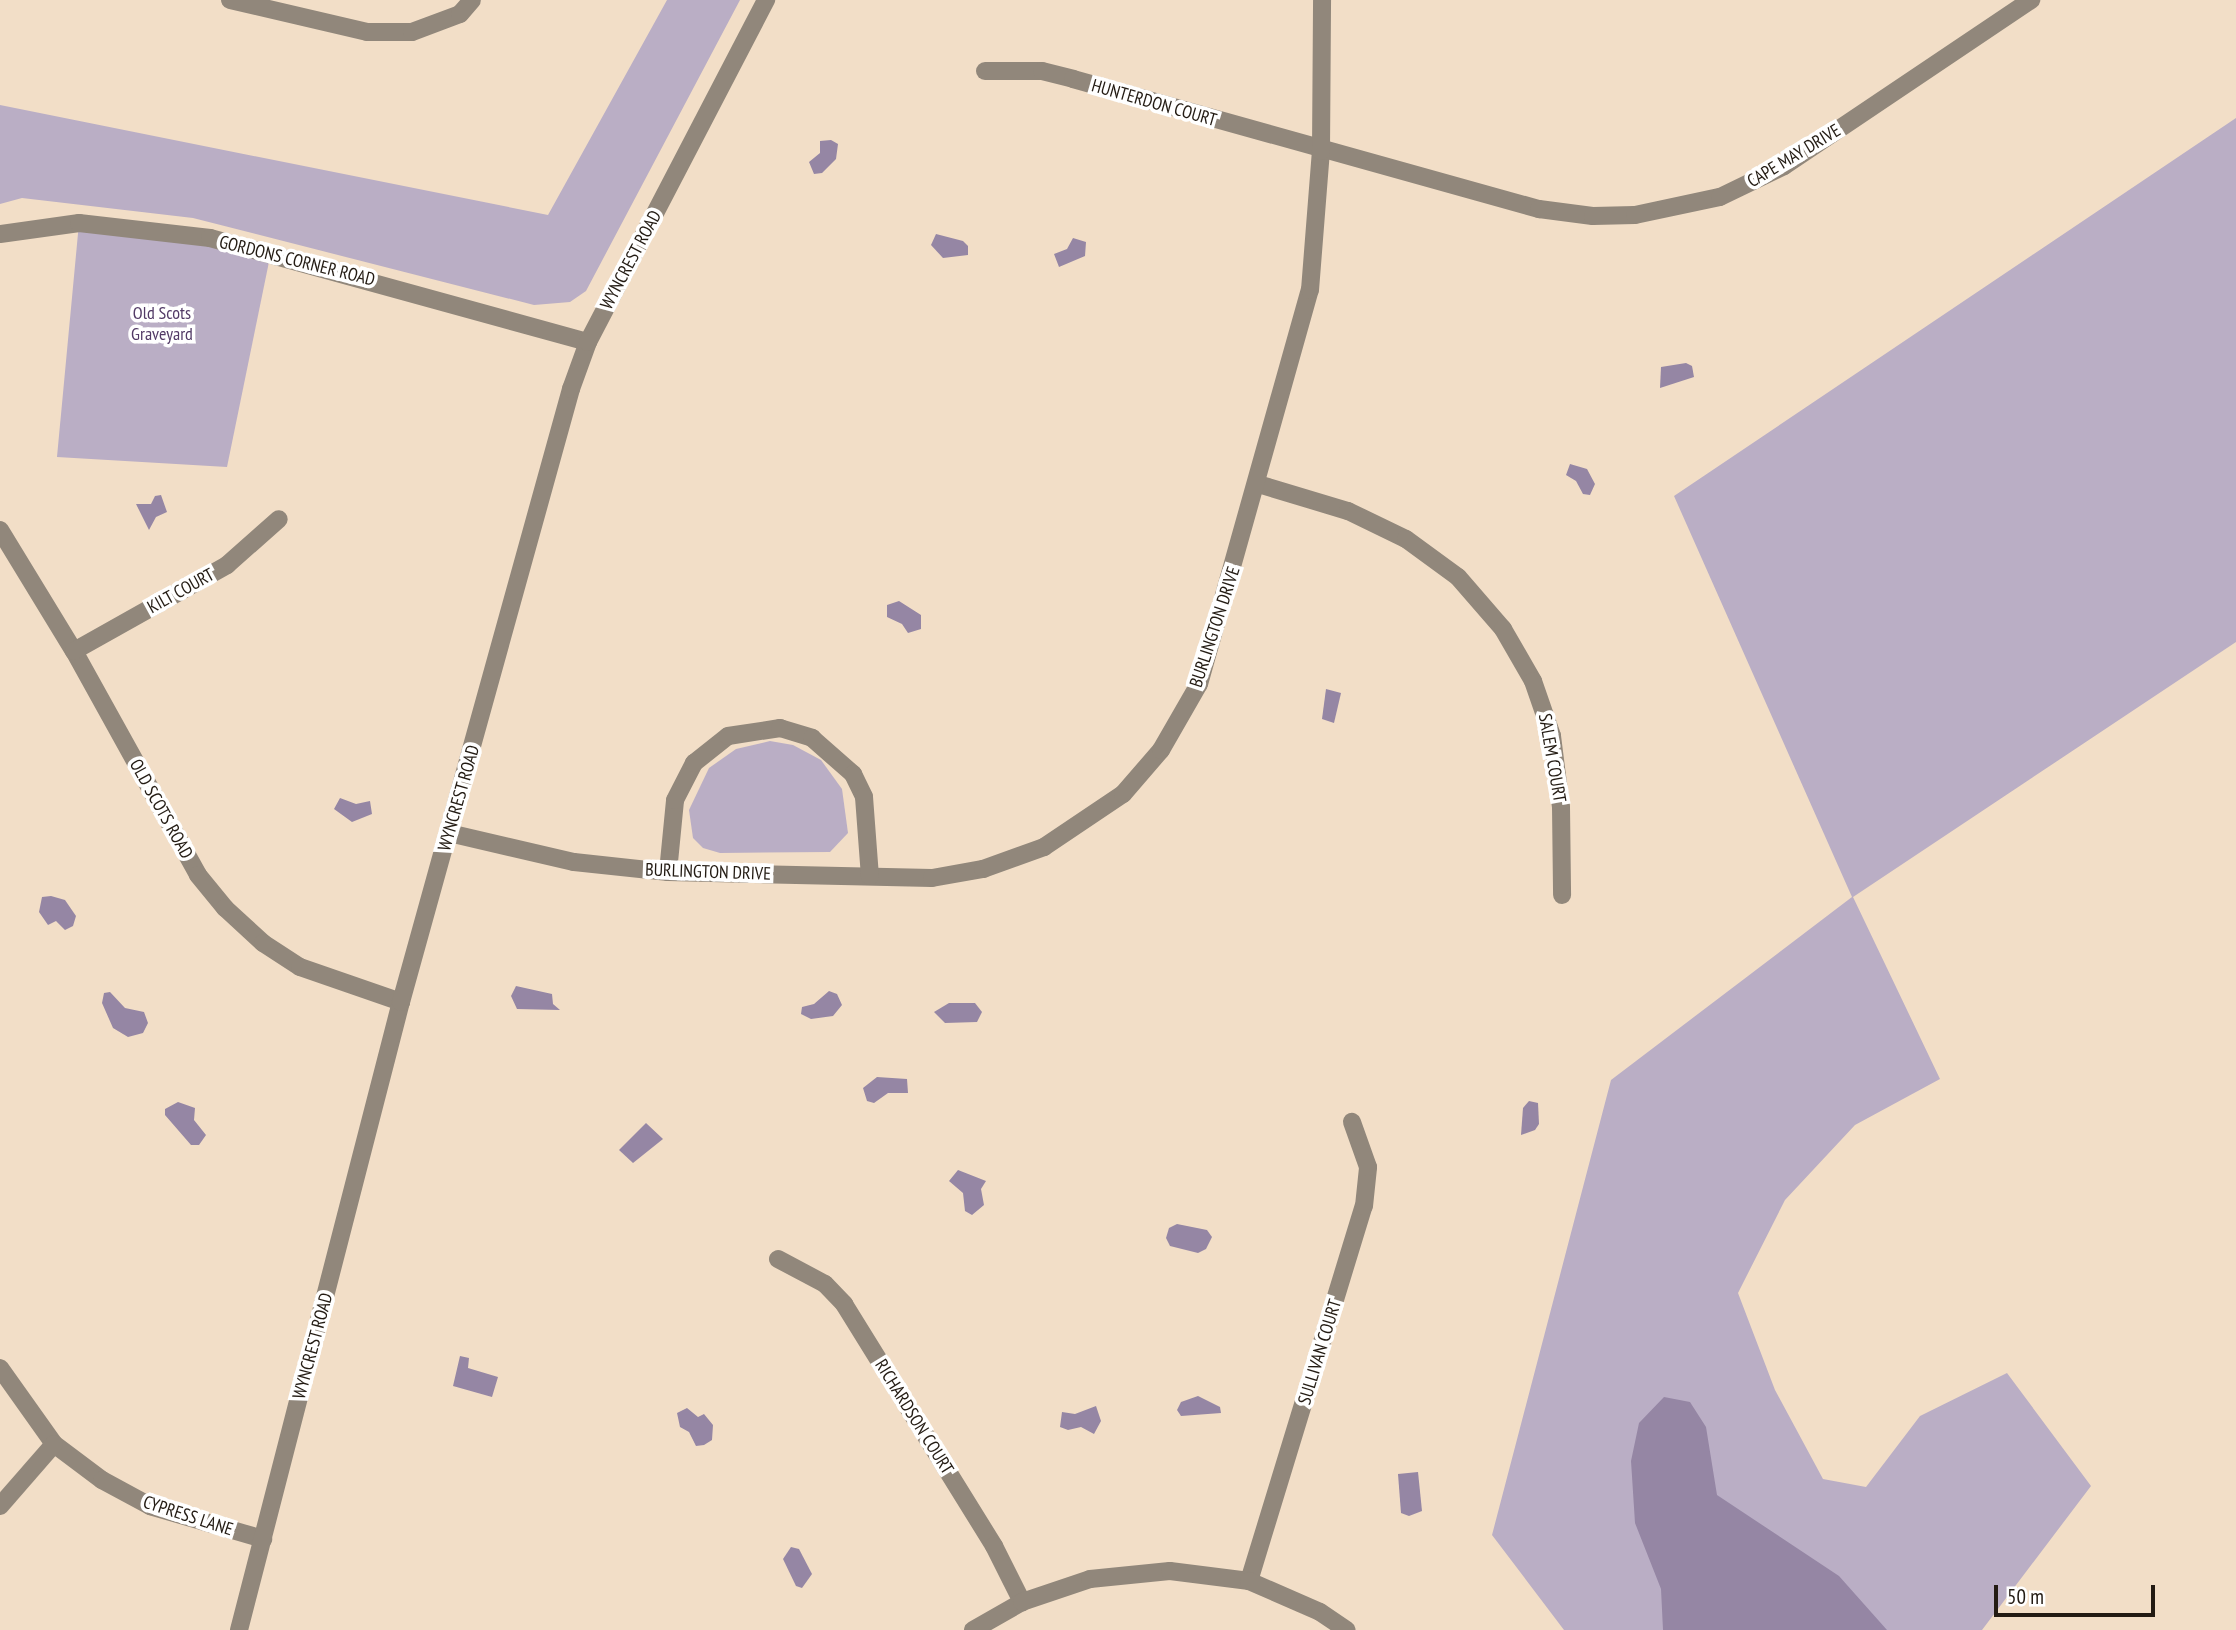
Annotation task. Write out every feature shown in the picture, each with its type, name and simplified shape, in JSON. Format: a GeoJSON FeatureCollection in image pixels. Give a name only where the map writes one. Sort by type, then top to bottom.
{"type":"FeatureCollection","features":[{"type":"Feature","properties":{"kind":"street"},"geometry":{"type":"LineString","coordinates":[[230,0],[367,32],[412,32],[460,14],[472,0]]}},
{"type":"Feature","properties":{"kind":"street","name":"WYNCREST ROAD"},"geometry":{"type":"LineString","coordinates":[[239,1630],[401,1002],[588,342],[766,0]]}},
{"type":"Feature","properties":{"kind":"street","name":"BURLINGTON DRIVE"},"geometry":{"type":"LineString","coordinates":[[449,833],[574,862],[668,872],[932,878],[983,869],[1055,842],[1123,794],[1161,750],[1199,684],[1258,484],[1312,277],[1321,150],[1322,0]]}},
{"type":"Feature","properties":{"kind":"street","name":"CAPE MAY DRIVE"},"geometry":{"type":"LineString","coordinates":[[1321,150],[1565,214],[1635,215],[1690,206],[1743,187],[1784,166],[2031,0]]}},
{"type":"Feature","properties":{"kind":"street","name":"HUNTERDON COURT"},"geometry":{"type":"LineString","coordinates":[[985,71],[1042,71],[1321,150]]}},
{"type":"Feature","properties":{"kind":"street","name":"GORDONS CORNER ROAD"},"geometry":{"type":"LineString","coordinates":[[0,234],[79,223],[210,238],[588,342]]}},
{"type":"Feature","properties":{"kind":"street","name":"SALEM COURT"},"geometry":{"type":"LineString","coordinates":[[1258,484],[1348,511],[1405,538],[1458,577],[1503,629],[1534,681],[1552,736],[1561,804],[1562,895]]}},
{"type":"Feature","properties":{"kind":"street","name":"KILT COURT"},"geometry":{"type":"LineString","coordinates":[[74,652],[227,565],[279,519]]}},
{"type":"Feature","properties":{"kind":"street","name":"OLD SCOTS ROAD"},"geometry":{"type":"LineString","coordinates":[[0,530],[74,652],[183,849],[225,908],[263,943],[300,967],[345,986],[401,1002]]}},
{"type":"Feature","properties":{"kind":"street"},"geometry":{"type":"LineString","coordinates":[[668,872],[675,800],[694,763],[728,736],[780,727],[822,744],[853,774],[864,797],[870,876]]}},
{"type":"Feature","properties":{"kind":"street","name":"SULLIVAN COURT"},"geometry":{"type":"LineString","coordinates":[[1249,1581],[1364,1206],[1368,1167],[1352,1122]]}},
{"type":"Feature","properties":{"kind":"street","name":"RICHARDSON COURT"},"geometry":{"type":"LineString","coordinates":[[778,1259],[825,1284],[844,1304],[994,1546],[1023,1602]]}},
{"type":"Feature","properties":{"kind":"street","name":"CYPRESS LANE"},"geometry":{"type":"LineString","coordinates":[[0,1368],[54,1444],[137,1500],[264,1539]]}},
{"type":"Feature","properties":{"kind":"street"},"geometry":{"type":"LineString","coordinates":[[0,1506],[54,1444]]}},
{"type":"Feature","properties":{"kind":"street"},"geometry":{"type":"LineString","coordinates":[[973,1630],[1023,1602],[1090,1579],[1139,1572],[1215,1574],[1249,1581],[1320,1612],[1347,1630]]}},
{"type":"Feature","properties":{"kind":"green space"},"geometry":{"type":"Polygon","coordinates":[[[667,0],[740,0],[586,291],[570,302],[534,305],[193,218],[22,198],[0,204],[0,105],[548,215],[667,0]]]}},
{"type":"Feature","properties":{"kind":"green space"},"geometry":{"type":"Polygon","coordinates":[[[2236,118],[2236,642],[1853,897],[1940,1079],[1855,1125],[1785,1200],[1738,1293],[1775,1390],[1823,1479],[1866,1487],[1920,1416],[2007,1373],[2091,1486],[1982,1630],[1564,1630],[1492,1535],[1611,1080],[1852,897],[1674,496],[2236,118]]]}},
{"type":"Feature","properties":{"kind":"green space","name":"Old Scots Graveyard"},"geometry":{"type":"Polygon","coordinates":[[[79,223],[271,252],[227,467],[57,457],[79,223]]]}},
{"type":"Feature","properties":{"kind":"green space"},"geometry":{"type":"Polygon","coordinates":[[[770,741],[793,745],[821,760],[842,789],[848,833],[830,852],[720,853],[703,848],[693,838],[689,810],[709,768],[736,749],[770,741]]]}},
{"type":"Feature","properties":{"kind":"shaded area"},"geometry":{"type":"Polygon","coordinates":[[[831,140],[838,144],[836,159],[822,173],[814,174],[809,162],[820,153],[820,141],[831,140]]]}},
{"type":"Feature","properties":{"kind":"shaded area"},"geometry":{"type":"Polygon","coordinates":[[[936,234],[963,241],[968,246],[968,255],[943,258],[931,245],[936,234]]]}},
{"type":"Feature","properties":{"kind":"shaded area"},"geometry":{"type":"Polygon","coordinates":[[[1073,238],[1086,242],[1085,256],[1059,267],[1054,254],[1067,249],[1073,238]]]}},
{"type":"Feature","properties":{"kind":"shaded area"},"geometry":{"type":"Polygon","coordinates":[[[1686,363],[1692,366],[1694,377],[1660,388],[1661,367],[1686,363]]]}},
{"type":"Feature","properties":{"kind":"shaded area"},"geometry":{"type":"Polygon","coordinates":[[[1570,464],[1587,469],[1595,484],[1590,495],[1583,494],[1576,481],[1566,475],[1570,464]]]}},
{"type":"Feature","properties":{"kind":"shaded area"},"geometry":{"type":"Polygon","coordinates":[[[161,495],[167,512],[156,517],[149,530],[136,504],[151,504],[155,496],[161,495]]]}},
{"type":"Feature","properties":{"kind":"shaded area"},"geometry":{"type":"Polygon","coordinates":[[[899,601],[921,615],[921,629],[908,633],[902,624],[887,617],[887,605],[899,601]]]}},
{"type":"Feature","properties":{"kind":"shaded area"},"geometry":{"type":"Polygon","coordinates":[[[1326,689],[1341,693],[1334,723],[1322,719],[1326,689]]]}},
{"type":"Feature","properties":{"kind":"shaded area"},"geometry":{"type":"Polygon","coordinates":[[[340,798],[356,804],[370,801],[372,814],[352,822],[334,809],[340,798]]]}},
{"type":"Feature","properties":{"kind":"shaded area"},"geometry":{"type":"Polygon","coordinates":[[[51,896],[65,900],[76,916],[73,926],[65,930],[56,921],[48,925],[39,912],[42,897],[51,896]]]}},
{"type":"Feature","properties":{"kind":"shaded area"},"geometry":{"type":"Polygon","coordinates":[[[516,986],[552,994],[553,1004],[560,1010],[517,1009],[511,996],[516,986]]]}},
{"type":"Feature","properties":{"kind":"shaded area"},"geometry":{"type":"Polygon","coordinates":[[[829,991],[837,994],[842,1005],[833,1016],[811,1019],[801,1014],[802,1007],[814,1004],[829,991]]]}},
{"type":"Feature","properties":{"kind":"shaded area"},"geometry":{"type":"Polygon","coordinates":[[[110,992],[125,1008],[144,1012],[148,1023],[143,1033],[128,1037],[113,1028],[102,1003],[104,993],[110,992]]]}},
{"type":"Feature","properties":{"kind":"shaded area"},"geometry":{"type":"Polygon","coordinates":[[[949,1003],[975,1003],[982,1012],[977,1022],[945,1023],[934,1012],[949,1003]]]}},
{"type":"Feature","properties":{"kind":"shaded area"},"geometry":{"type":"Polygon","coordinates":[[[877,1077],[907,1079],[908,1093],[888,1093],[874,1103],[867,1101],[863,1088],[877,1077]]]}},
{"type":"Feature","properties":{"kind":"shaded area"},"geometry":{"type":"Polygon","coordinates":[[[1529,1101],[1538,1103],[1539,1124],[1535,1130],[1521,1135],[1523,1108],[1529,1101]]]}},
{"type":"Feature","properties":{"kind":"shaded area"},"geometry":{"type":"Polygon","coordinates":[[[178,1102],[195,1108],[194,1120],[206,1135],[199,1145],[191,1145],[165,1115],[165,1109],[178,1102]]]}},
{"type":"Feature","properties":{"kind":"shaded area"},"geometry":{"type":"Polygon","coordinates":[[[646,1123],[663,1139],[633,1163],[619,1150],[646,1123]]]}},
{"type":"Feature","properties":{"kind":"shaded area"},"geometry":{"type":"Polygon","coordinates":[[[958,1170],[986,1181],[981,1189],[984,1205],[972,1215],[965,1211],[963,1193],[949,1181],[958,1170]]]}},
{"type":"Feature","properties":{"kind":"shaded area"},"geometry":{"type":"Polygon","coordinates":[[[1177,1224],[1207,1230],[1212,1237],[1206,1249],[1198,1253],[1170,1246],[1166,1238],[1169,1228],[1177,1224]]]}},
{"type":"Feature","properties":{"kind":"shaded area"},"geometry":{"type":"Polygon","coordinates":[[[460,1356],[469,1358],[468,1368],[498,1377],[492,1397],[453,1386],[460,1356]]]}},
{"type":"Feature","properties":{"kind":"shaded area"},"geometry":{"type":"Polygon","coordinates":[[[1198,1396],[1220,1407],[1221,1413],[1181,1416],[1177,1410],[1181,1402],[1198,1396]]]}},
{"type":"Feature","properties":{"kind":"shaded area"},"geometry":{"type":"Polygon","coordinates":[[[1664,1397],[1690,1402],[1706,1427],[1717,1495],[1839,1576],[1887,1630],[1663,1630],[1661,1589],[1635,1523],[1631,1461],[1639,1423],[1664,1397]]]}},
{"type":"Feature","properties":{"kind":"shaded area"},"geometry":{"type":"Polygon","coordinates":[[[1096,1406],[1101,1421],[1094,1434],[1081,1427],[1068,1430],[1060,1427],[1062,1412],[1075,1414],[1096,1406]]]}},
{"type":"Feature","properties":{"kind":"shaded area"},"geometry":{"type":"Polygon","coordinates":[[[687,1408],[698,1417],[704,1414],[713,1425],[712,1440],[704,1445],[696,1446],[689,1432],[680,1427],[677,1413],[687,1408]]]}},
{"type":"Feature","properties":{"kind":"shaded area"},"geometry":{"type":"Polygon","coordinates":[[[1418,1472],[1422,1511],[1409,1516],[1401,1513],[1398,1474],[1418,1472]]]}},
{"type":"Feature","properties":{"kind":"shaded area"},"geometry":{"type":"Polygon","coordinates":[[[791,1547],[799,1549],[812,1574],[802,1588],[796,1586],[783,1559],[791,1547]]]}}]}
